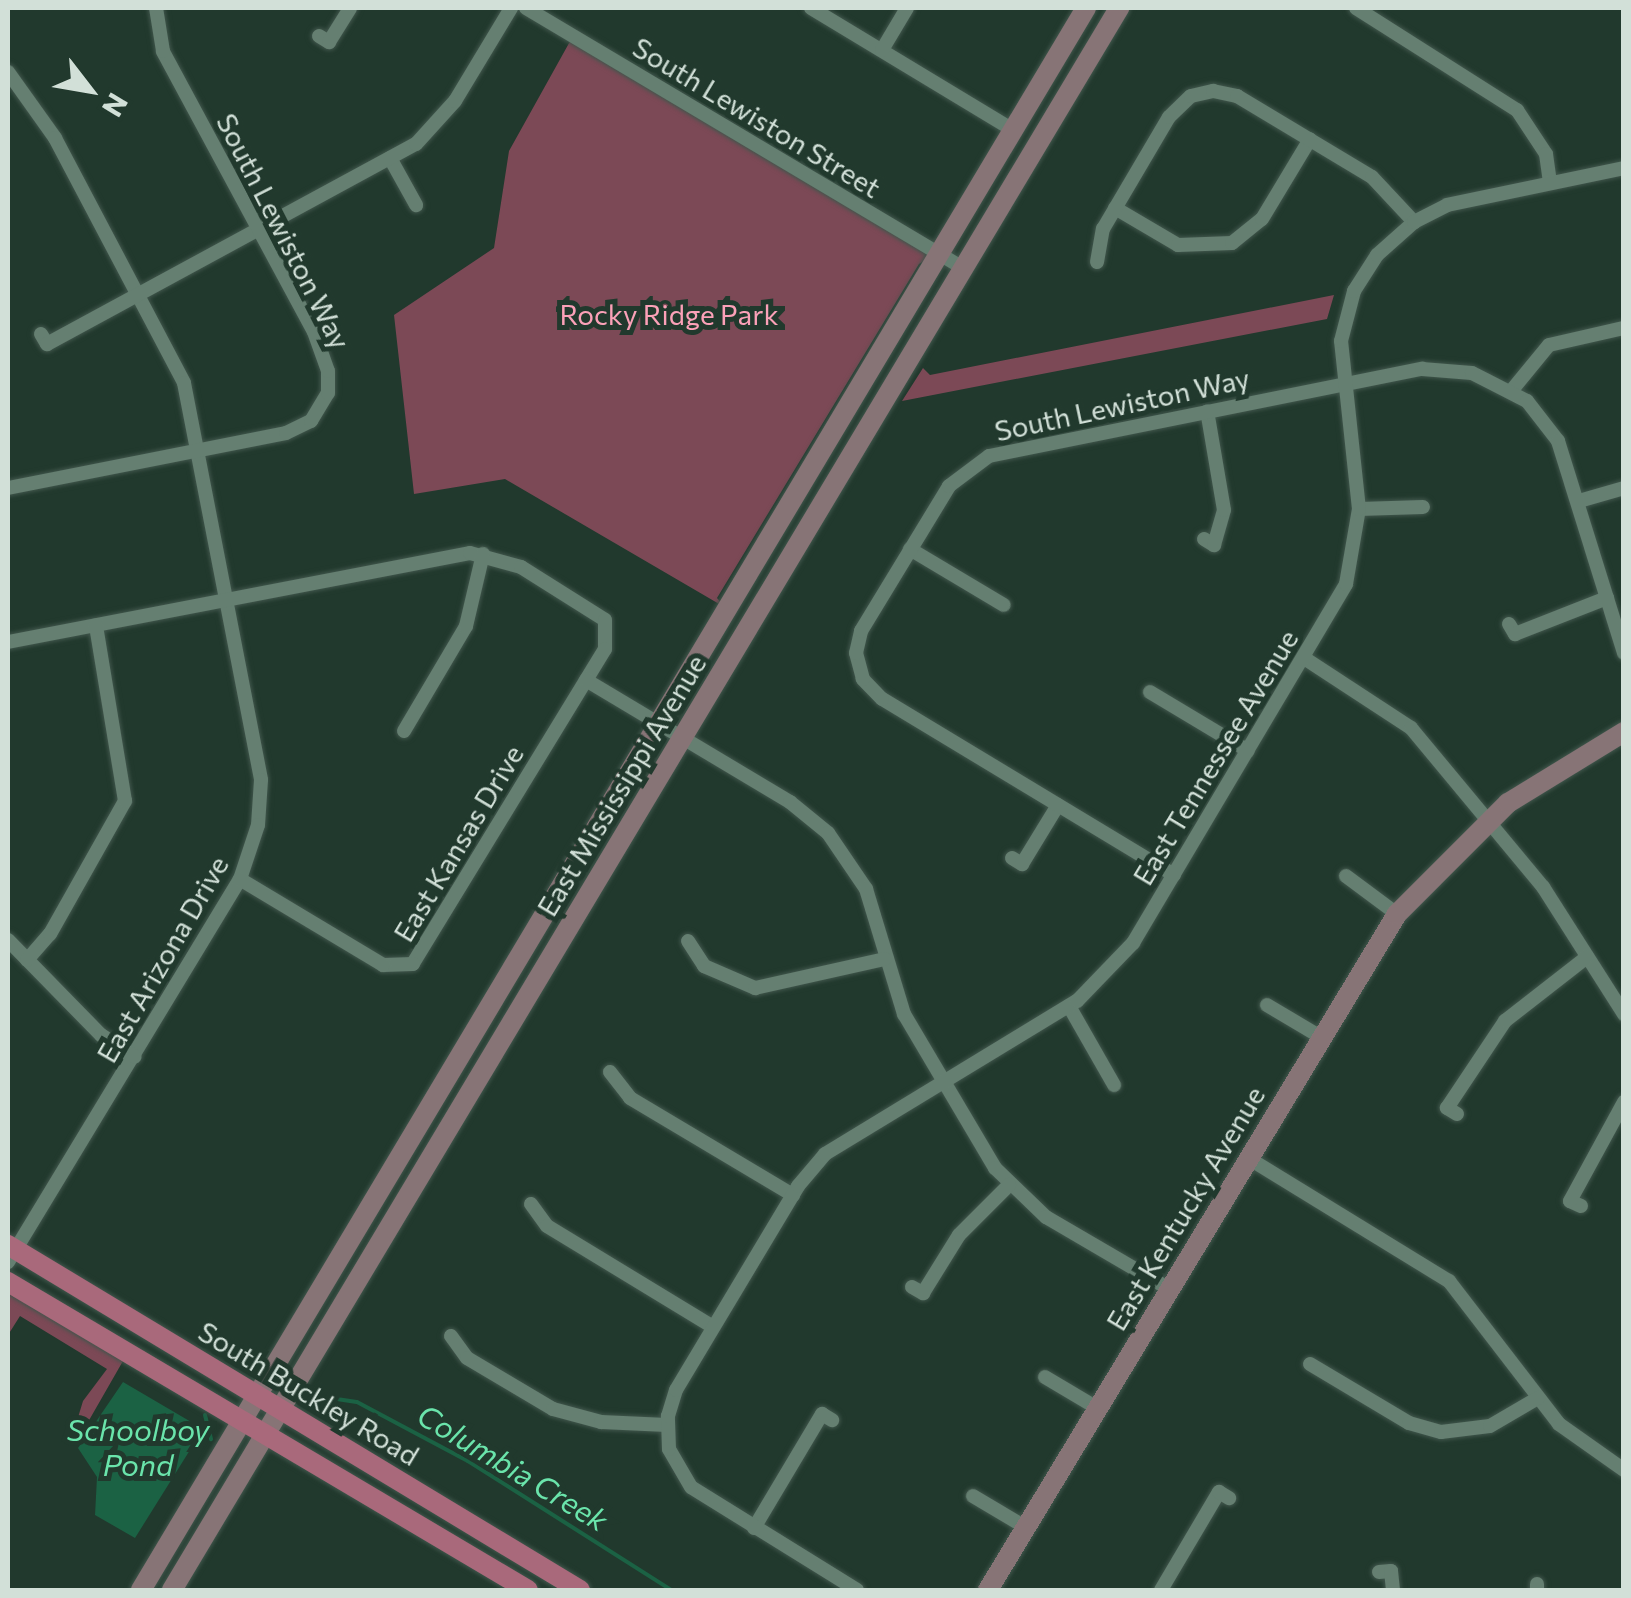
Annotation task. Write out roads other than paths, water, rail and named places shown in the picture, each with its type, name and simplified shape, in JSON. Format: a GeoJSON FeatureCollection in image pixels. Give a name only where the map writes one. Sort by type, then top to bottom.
{"type":"FeatureCollection","features":[{"type":"Feature","properties":{"kind":"main road","name":"East Mississippi Avenue"},"geometry":{"type":"LineString","coordinates":[[141,1590],[1086,8]]}},
{"type":"Feature","properties":{"kind":"main road","name":"East Mississippi Avenue"},"geometry":{"type":"LineString","coordinates":[[172,1590],[1119,8]]}},
{"type":"Feature","properties":{"kind":"main road","name":"East Kentucky Avenue"},"geometry":{"type":"LineString","coordinates":[[988,1590],[1319,1036],[1397,914],[1488,819],[1560,766],[1624,732]]}},
{"type":"Feature","properties":{"kind":"main road","name":"South Buckley Road"},"geometry":{"type":"LineString","coordinates":[[10,1263],[260,1393],[580,1590]]}},
{"type":"Feature","properties":{"kind":"main road","name":"South Buckley Road"},"geometry":{"type":"LineString","coordinates":[[10,1263],[243,1420],[528,1590]]}},
{"type":"Feature","properties":{"kind":"street"},"geometry":{"type":"LineString","coordinates":[[319,36],[329,42],[350,8]]}},
{"type":"Feature","properties":{"kind":"street"},"geometry":{"type":"LineString","coordinates":[[41,334],[47,344],[390,158],[442,119],[512,8]]}},
{"type":"Feature","properties":{"kind":"street","name":"South Lewiston Street"},"geometry":{"type":"LineString","coordinates":[[526,8],[962,268]]}},
{"type":"Feature","properties":{"kind":"street"},"geometry":{"type":"LineString","coordinates":[[811,8],[1012,130]]}},
{"type":"Feature","properties":{"kind":"street"},"geometry":{"type":"LineString","coordinates":[[882,50],[907,8]]}},
{"type":"Feature","properties":{"kind":"street"},"geometry":{"type":"LineString","coordinates":[[1356,8],[1517,110],[1546,154],[1550,183]]}},
{"type":"Feature","properties":{"kind":"street","name":"South Lewiston Way"},"geometry":{"type":"LineString","coordinates":[[8,488],[299,429],[328,393],[323,352],[162,51],[152,10]]}},
{"type":"Feature","properties":{"kind":"street","name":"East Arizona Drive"},"geometry":{"type":"LineString","coordinates":[[8,72],[23,91],[139,294],[184,383],[229,599],[261,780],[258,826],[240,879],[10,1263]]}},
{"type":"Feature","properties":{"kind":"street"},"geometry":{"type":"LineString","coordinates":[[8,103],[23,91]]}},
{"type":"Feature","properties":{"kind":"street"},"geometry":{"type":"LineString","coordinates":[[1097,262],[1098,240],[1174,110],[1202,92],[1237,96],[1310,140],[1388,188],[1414,222]]}},
{"type":"Feature","properties":{"kind":"street"},"geometry":{"type":"LineString","coordinates":[[1115,208],[1178,244],[1232,243],[1262,219],[1310,140]]}},
{"type":"Feature","properties":{"kind":"street"},"geometry":{"type":"LineString","coordinates":[[390,158],[416,205]]}},
{"type":"Feature","properties":{"kind":"street","name":"East Tennessee Avenue"},"geometry":{"type":"LineString","coordinates":[[667,1424],[676,1390],[792,1195],[840,1140],[1069,1006],[1118,964],[1174,874],[1346,584],[1359,509],[1340,341],[1354,291],[1377,254],[1414,222],[1464,200],[1624,168]]}},
{"type":"Feature","properties":{"kind":"street"},"geometry":{"type":"LineString","coordinates":[[1624,328],[1550,345],[1512,390],[1558,441],[1624,653]]}},
{"type":"Feature","properties":{"kind":"street","name":"South Lewiston Way"},"geometry":{"type":"LineString","coordinates":[[1058,805],[882,699],[858,668],[861,631],[949,486],[989,456],[1342,384],[1436,368],[1472,372],[1512,390]]}},
{"type":"Feature","properties":{"kind":"street"},"geometry":{"type":"LineString","coordinates":[[1204,538],[1214,545],[1224,510],[1207,410]]}},
{"type":"Feature","properties":{"kind":"street"},"geometry":{"type":"LineString","coordinates":[[1579,501],[1624,488]]}},
{"type":"Feature","properties":{"kind":"street"},"geometry":{"type":"LineString","coordinates":[[1359,509],[1423,507]]}},
{"type":"Feature","properties":{"kind":"street"},"geometry":{"type":"LineString","coordinates":[[910,548],[1004,604]]}},
{"type":"Feature","properties":{"kind":"street"},"geometry":{"type":"LineString","coordinates":[[404,730],[472,613],[483,554]]}},
{"type":"Feature","properties":{"kind":"street"},"geometry":{"type":"LineString","coordinates":[[8,642],[483,554],[521,567],[602,617],[608,638],[586,680],[828,833],[866,890],[904,1014],[1009,1185],[1046,1217],[1168,1289]]}},
{"type":"Feature","properties":{"kind":"street"},"geometry":{"type":"LineString","coordinates":[[1510,624],[1515,634],[1608,598]]}},
{"type":"Feature","properties":{"kind":"street"},"geometry":{"type":"LineString","coordinates":[[27,960],[50,934],[125,801],[96,625]]}},
{"type":"Feature","properties":{"kind":"street"},"geometry":{"type":"LineString","coordinates":[[1304,658],[1398,716],[1544,887],[1624,1014]]}},
{"type":"Feature","properties":{"kind":"street","name":"East Kansas Drive"},"geometry":{"type":"LineString","coordinates":[[240,879],[383,965],[413,964],[586,680]]}},
{"type":"Feature","properties":{"kind":"street"},"geometry":{"type":"LineString","coordinates":[[1150,692],[1248,751]]}},
{"type":"Feature","properties":{"kind":"street"},"geometry":{"type":"LineString","coordinates":[[1012,858],[1022,864],[1058,805],[1174,874]]}},
{"type":"Feature","properties":{"kind":"street"},"geometry":{"type":"LineString","coordinates":[[1346,876],[1397,914]]}},
{"type":"Feature","properties":{"kind":"street"},"geometry":{"type":"LineString","coordinates":[[8,940],[101,1035],[135,1058]]}},
{"type":"Feature","properties":{"kind":"street"},"geometry":{"type":"LineString","coordinates":[[688,942],[704,966],[755,988],[885,959]]}},
{"type":"Feature","properties":{"kind":"street"},"geometry":{"type":"LineString","coordinates":[[1457,1114],[1447,1108],[1505,1021],[1587,957]]}},
{"type":"Feature","properties":{"kind":"street"},"geometry":{"type":"LineString","coordinates":[[1266,1005],[1319,1036]]}},
{"type":"Feature","properties":{"kind":"street"},"geometry":{"type":"LineString","coordinates":[[1069,1006],[1114,1085]]}},
{"type":"Feature","properties":{"kind":"street"},"geometry":{"type":"LineString","coordinates":[[610,1072],[630,1098],[792,1195]]}},
{"type":"Feature","properties":{"kind":"street"},"geometry":{"type":"LineString","coordinates":[[1580,1206],[1570,1201],[1624,1102]]}},
{"type":"Feature","properties":{"kind":"street"},"geometry":{"type":"LineString","coordinates":[[1248,1158],[1449,1281],[1538,1398],[1576,1439],[1624,1470]]}},
{"type":"Feature","properties":{"kind":"street"},"geometry":{"type":"LineString","coordinates":[[912,1287],[922,1293],[959,1235],[1009,1185]]}},
{"type":"Feature","properties":{"kind":"street"},"geometry":{"type":"LineString","coordinates":[[531,1204],[546,1226],[713,1327]]}},
{"type":"Feature","properties":{"kind":"street"},"geometry":{"type":"LineString","coordinates":[[451,1336],[467,1358],[553,1410],[601,1422],[667,1424],[675,1465],[691,1487],[857,1590]]}},
{"type":"Feature","properties":{"kind":"street"},"geometry":{"type":"LineString","coordinates":[[1310,1364],[1399,1418],[1441,1432],[1490,1426],[1538,1398]]}},
{"type":"Feature","properties":{"kind":"street"},"geometry":{"type":"LineString","coordinates":[[1045,1378],[1097,1408]]}},
{"type":"Feature","properties":{"kind":"street"},"geometry":{"type":"LineString","coordinates":[[754,1528],[822,1414],[832,1420]]}},
{"type":"Feature","properties":{"kind":"street"},"geometry":{"type":"LineString","coordinates":[[1161,1590],[1220,1492],[1230,1498]]}},
{"type":"Feature","properties":{"kind":"street"},"geometry":{"type":"LineString","coordinates":[[973,1496],[1025,1527]]}},
{"type":"Feature","properties":{"kind":"street"},"geometry":{"type":"LineString","coordinates":[[1380,1572],[1391,1571],[1393,1590]]}},
{"type":"Feature","properties":{"kind":"water","name":"Schoolboy Pond"},"geometry":{"type":"Polygon","coordinates":[[[123,1382],[198,1426],[200,1434],[135,1538],[95,1515],[97,1477],[78,1448],[123,1382]]]}},
{"type":"Feature","properties":{"kind":"waterway","name":"Columbia Creek"},"geometry":{"type":"LineString","coordinates":[[317,1396],[357,1402],[468,1461],[671,1590]]}},
{"type":"Feature","properties":{"kind":"waterway","name":"Columbia Creek"},"geometry":{"type":"LineString","coordinates":[[205,1415],[211,1439]]}},
{"type":"Feature","properties":{"kind":"park label","name":"Rocky Ridge Park"},"geometry":{"type":"Point","coordinates":[669,314]}}]}
